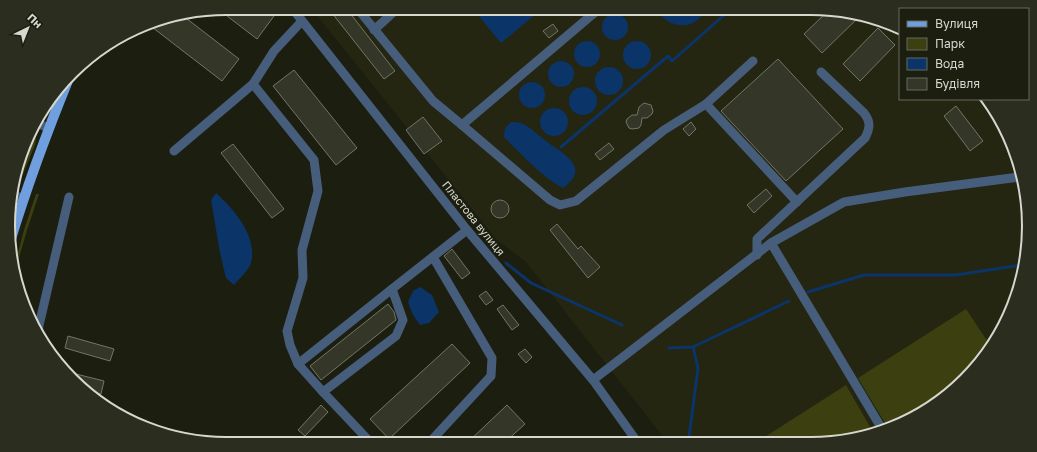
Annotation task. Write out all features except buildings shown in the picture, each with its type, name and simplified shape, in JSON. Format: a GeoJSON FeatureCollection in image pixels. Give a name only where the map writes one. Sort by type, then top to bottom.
{"type":"FeatureCollection","features":[{"type":"Feature","properties":{"kind":"main road"},"geometry":{"type":"LineString","coordinates":[[15,225],[48,128],[63,93]]}},
{"type":"Feature","properties":{"kind":"street","name":"Пластова вулиця"},"geometry":{"type":"LineString","coordinates":[[297,15],[467,230],[593,380],[634,437]]}},
{"type":"Feature","properties":{"kind":"street"},"geometry":{"type":"LineString","coordinates":[[362,15],[433,101],[550,200],[560,205],[576,201],[664,130],[706,104],[753,61]]}},
{"type":"Feature","properties":{"kind":"street"},"geometry":{"type":"LineString","coordinates":[[374,30],[390,15]]}},
{"type":"Feature","properties":{"kind":"street"},"geometry":{"type":"LineString","coordinates":[[462,125],[592,15]]}},
{"type":"Feature","properties":{"kind":"street"},"geometry":{"type":"LineString","coordinates":[[174,150],[253,84],[274,51],[302,21]]}},
{"type":"Feature","properties":{"kind":"street"},"geometry":{"type":"LineString","coordinates":[[756,255],[757,239],[865,138],[869,129],[869,120],[864,113],[820,72]]}},
{"type":"Feature","properties":{"kind":"street"},"geometry":{"type":"LineString","coordinates":[[253,84],[314,160],[318,191],[302,250],[303,278],[287,331],[290,345],[298,364],[365,437]]}},
{"type":"Feature","properties":{"kind":"street"},"geometry":{"type":"LineString","coordinates":[[706,104],[797,202]]}},
{"type":"Feature","properties":{"kind":"street"},"geometry":{"type":"LineString","coordinates":[[41,125],[48,128]]}},
{"type":"Feature","properties":{"kind":"street"},"geometry":{"type":"LineString","coordinates":[[593,380],[771,243],[844,202],[905,192],[1016,177]]}},
{"type":"Feature","properties":{"kind":"street"},"geometry":{"type":"LineString","coordinates":[[17,196],[23,198]]}},
{"type":"Feature","properties":{"kind":"street"},"geometry":{"type":"LineString","coordinates":[[39,324],[69,197]]}},
{"type":"Feature","properties":{"kind":"street"},"geometry":{"type":"LineString","coordinates":[[298,364],[467,230]]}},
{"type":"Feature","properties":{"kind":"street"},"geometry":{"type":"LineString","coordinates":[[771,243],[880,426]]}},
{"type":"Feature","properties":{"kind":"street"},"geometry":{"type":"LineString","coordinates":[[433,257],[492,358],[491,376],[435,437]]}},
{"type":"Feature","properties":{"kind":"street"},"geometry":{"type":"LineString","coordinates":[[323,392],[396,336],[403,320],[392,289]]}},
{"type":"Feature","properties":{"kind":"shaded area"},"geometry":{"type":"Polygon","coordinates":[[[317,15],[825,15],[866,22],[899,34],[899,100],[979,100],[994,121],[1011,158],[1018,185],[1022,212],[1022,240],[1018,267],[1011,294],[994,332],[970,365],[950,385],[928,401],[892,421],[866,430],[825,437],[663,437],[526,262],[496,239],[317,15]]]}},
{"type":"Feature","properties":{"kind":"green space"},"geometry":{"type":"Polygon","coordinates":[[[35,137],[35,145],[20,182],[26,158],[35,137]]]}},
{"type":"Feature","properties":{"kind":"green space"},"geometry":{"type":"Polygon","coordinates":[[[36,194],[39,194],[18,261],[17,256],[36,194]]]}},
{"type":"Feature","properties":{"kind":"green space"},"geometry":{"type":"Polygon","coordinates":[[[966,309],[987,341],[970,365],[950,385],[916,409],[885,424],[858,378],[966,309]]]}},
{"type":"Feature","properties":{"kind":"green space"},"geometry":{"type":"Polygon","coordinates":[[[846,385],[871,428],[825,437],[765,437],[846,385]]]}},
{"type":"Feature","properties":{"kind":"water"},"geometry":{"type":"Polygon","coordinates":[[[478,15],[535,15],[501,43],[478,15]]]}},
{"type":"Feature","properties":{"kind":"water"},"geometry":{"type":"Polygon","coordinates":[[[610,15],[620,15],[627,22],[627,32],[620,39],[610,39],[603,32],[603,22],[610,15]]]}},
{"type":"Feature","properties":{"kind":"water"},"geometry":{"type":"Polygon","coordinates":[[[660,15],[702,15],[696,22],[689,25],[674,24],[660,15]]]}},
{"type":"Feature","properties":{"kind":"water"},"geometry":{"type":"Polygon","coordinates":[[[587,41],[596,45],[600,54],[596,63],[587,67],[578,63],[574,54],[578,45],[587,41]]]}},
{"type":"Feature","properties":{"kind":"water"},"geometry":{"type":"Polygon","coordinates":[[[637,41],[647,45],[651,55],[647,65],[637,69],[627,65],[623,55],[627,45],[637,41]]]}},
{"type":"Feature","properties":{"kind":"water"},"geometry":{"type":"Polygon","coordinates":[[[561,61],[570,65],[574,74],[570,83],[561,87],[552,83],[548,74],[552,65],[561,61]]]}},
{"type":"Feature","properties":{"kind":"water"},"geometry":{"type":"Polygon","coordinates":[[[609,67],[619,71],[623,81],[619,91],[609,95],[599,91],[595,81],[599,71],[609,67]]]}},
{"type":"Feature","properties":{"kind":"water"},"geometry":{"type":"Polygon","coordinates":[[[532,82],[541,86],[545,95],[541,104],[532,108],[523,104],[519,95],[523,86],[532,82]]]}},
{"type":"Feature","properties":{"kind":"water"},"geometry":{"type":"Polygon","coordinates":[[[583,87],[593,91],[597,101],[593,111],[583,115],[573,111],[569,101],[573,91],[583,87]]]}},
{"type":"Feature","properties":{"kind":"water"},"geometry":{"type":"Polygon","coordinates":[[[554,108],[564,112],[568,122],[564,132],[554,136],[544,132],[540,122],[544,112],[554,108]]]}},
{"type":"Feature","properties":{"kind":"water"},"geometry":{"type":"Polygon","coordinates":[[[511,122],[524,124],[572,162],[575,167],[575,174],[563,188],[555,184],[540,172],[504,137],[505,128],[511,122]]]}},
{"type":"Feature","properties":{"kind":"water"},"geometry":{"type":"Polygon","coordinates":[[[216,193],[237,215],[248,234],[251,243],[252,253],[250,266],[234,285],[226,278],[220,253],[211,200],[216,193]]]}},
{"type":"Feature","properties":{"kind":"water"},"geometry":{"type":"Polygon","coordinates":[[[420,287],[432,295],[439,312],[429,323],[420,325],[413,315],[408,302],[413,291],[420,287]]]}},
{"type":"Feature","properties":{"kind":"waterway"},"geometry":{"type":"LineString","coordinates":[[561,147],[668,56],[672,61],[724,15]]}},
{"type":"Feature","properties":{"kind":"waterway"},"geometry":{"type":"LineString","coordinates":[[506,263],[531,283],[622,325]]}},
{"type":"Feature","properties":{"kind":"waterway"},"geometry":{"type":"LineString","coordinates":[[808,292],[864,275],[956,275],[1018,265]]}},
{"type":"Feature","properties":{"kind":"waterway"},"geometry":{"type":"LineString","coordinates":[[669,348],[693,347],[789,301]]}},
{"type":"Feature","properties":{"kind":"waterway"},"geometry":{"type":"LineString","coordinates":[[689,437],[698,368],[693,347]]}}]}
